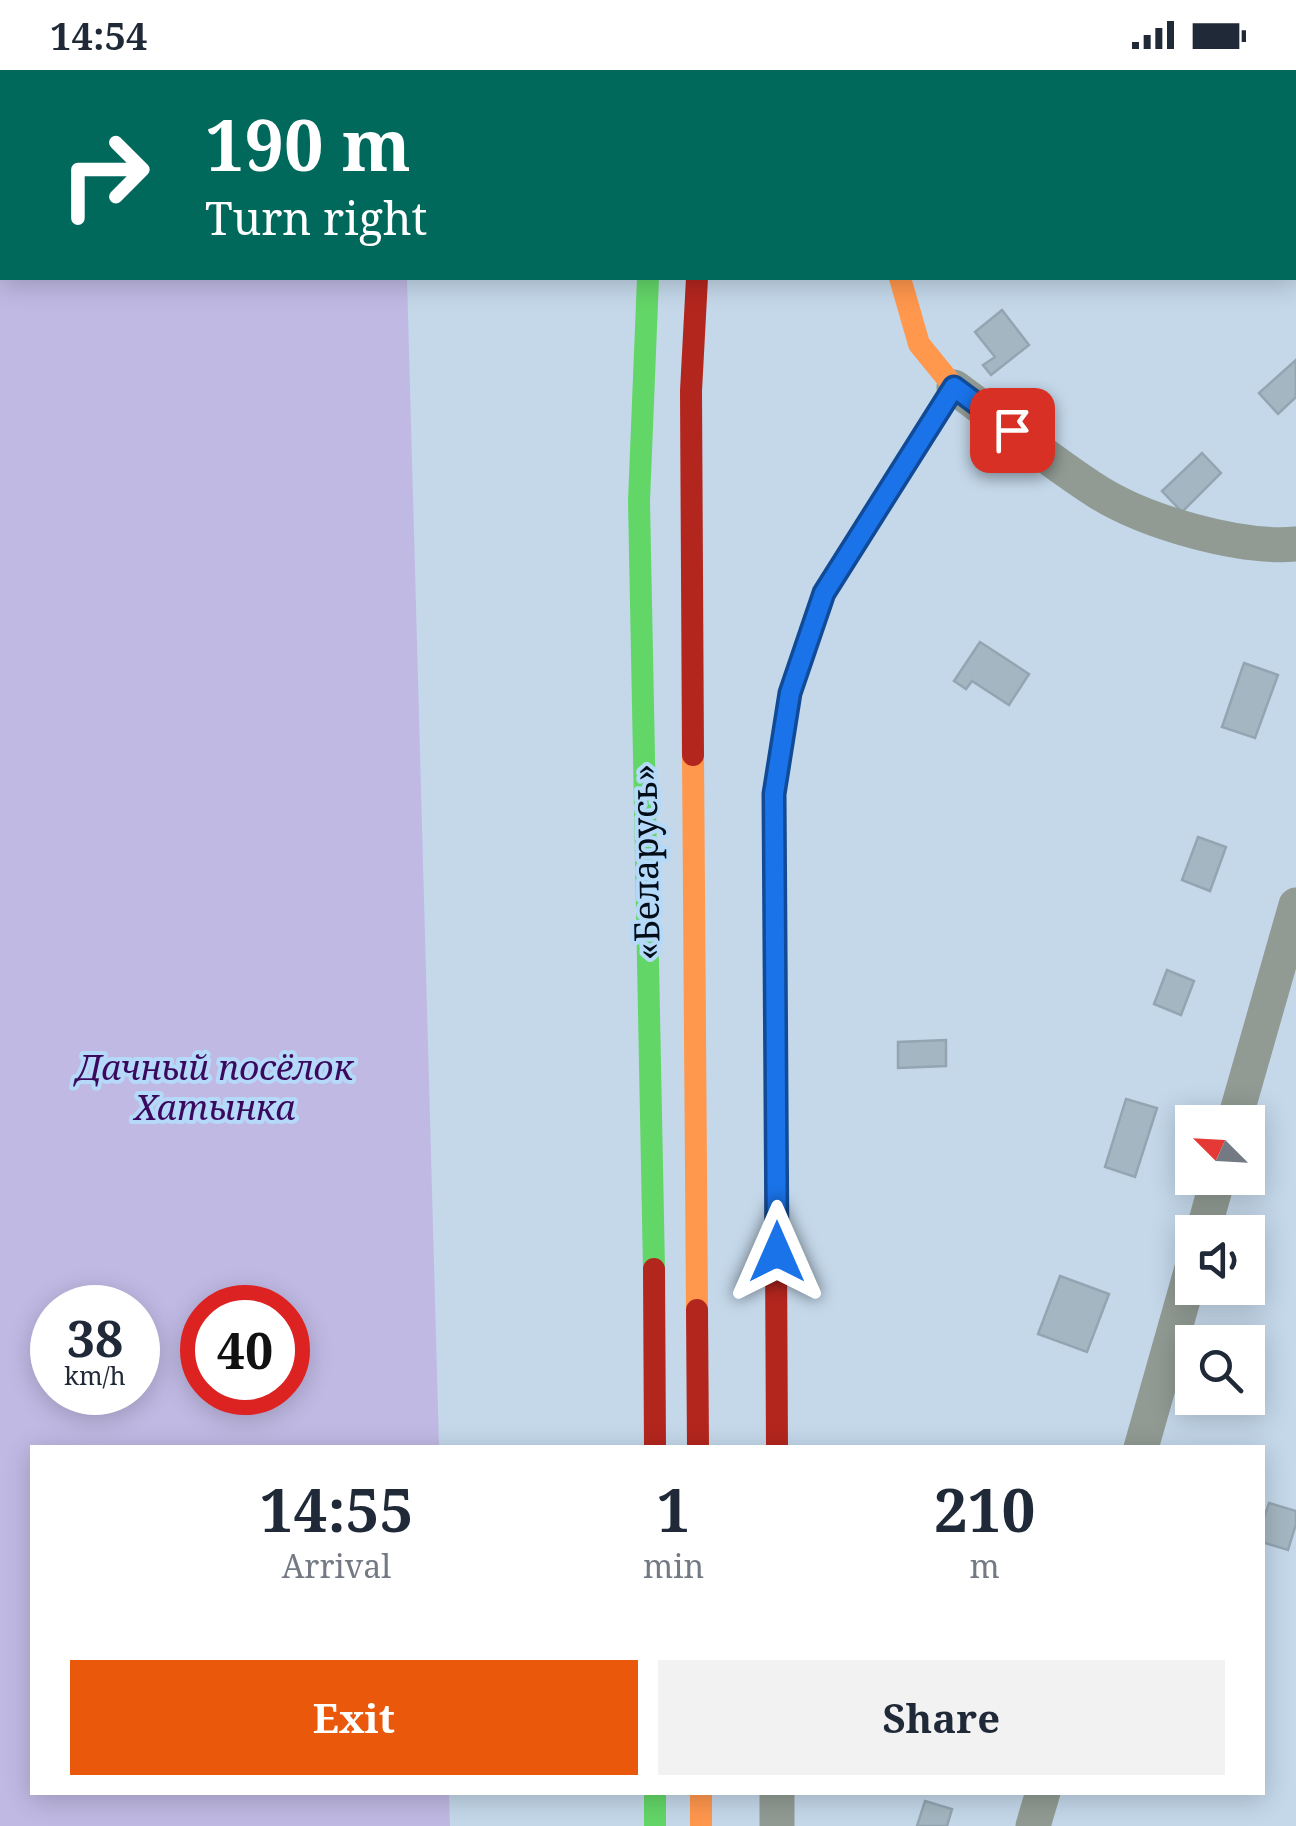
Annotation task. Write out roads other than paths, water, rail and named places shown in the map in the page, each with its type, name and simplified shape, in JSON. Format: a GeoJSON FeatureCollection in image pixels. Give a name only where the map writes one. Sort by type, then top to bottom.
{"type":"FeatureCollection","features":[{"type":"Feature","properties":{"kind":"main road","name":"«Беларусь»"},"geometry":{"type":"LineString","coordinates":[[648,280],[639,501],[654,1445]]}},
{"type":"Feature","properties":{"kind":"main road","name":"«Беларусь»"},"geometry":{"type":"LineString","coordinates":[[698,280],[691,391],[698,1445]]}},
{"type":"Feature","properties":{"kind":"main road"},"geometry":{"type":"LineString","coordinates":[[777,1445],[774,794],[790,693],[824,593],[954,387],[921,352],[911,324],[910,282]]}},
{"type":"Feature","properties":{"kind":"main road"},"geometry":{"type":"LineString","coordinates":[[655,1795],[655,1826]]}},
{"type":"Feature","properties":{"kind":"main road"},"geometry":{"type":"LineString","coordinates":[[701,1795],[702,1826]]}},
{"type":"Feature","properties":{"kind":"street"},"geometry":{"type":"LineString","coordinates":[[954,387],[1100,493],[1151,516],[1218,538],[1268,547],[1296,544]]}},
{"type":"Feature","properties":{"kind":"street"},"geometry":{"type":"LineString","coordinates":[[1239,1105],[1296,905]]}},
{"type":"Feature","properties":{"kind":"street"},"geometry":{"type":"LineString","coordinates":[[1142,1445],[1182,1305]]}},
{"type":"Feature","properties":{"kind":"street"},"geometry":{"type":"LineString","coordinates":[[778,1795],[778,1826]]}},
{"type":"Feature","properties":{"kind":"street"},"geometry":{"type":"LineString","coordinates":[[1033,1826],[1042,1795]]}},
{"type":"Feature","properties":{"kind":"park label","name":"Дачный посёлок Хатынка"},"geometry":{"type":"Point","coordinates":[215,1088]}}]}
